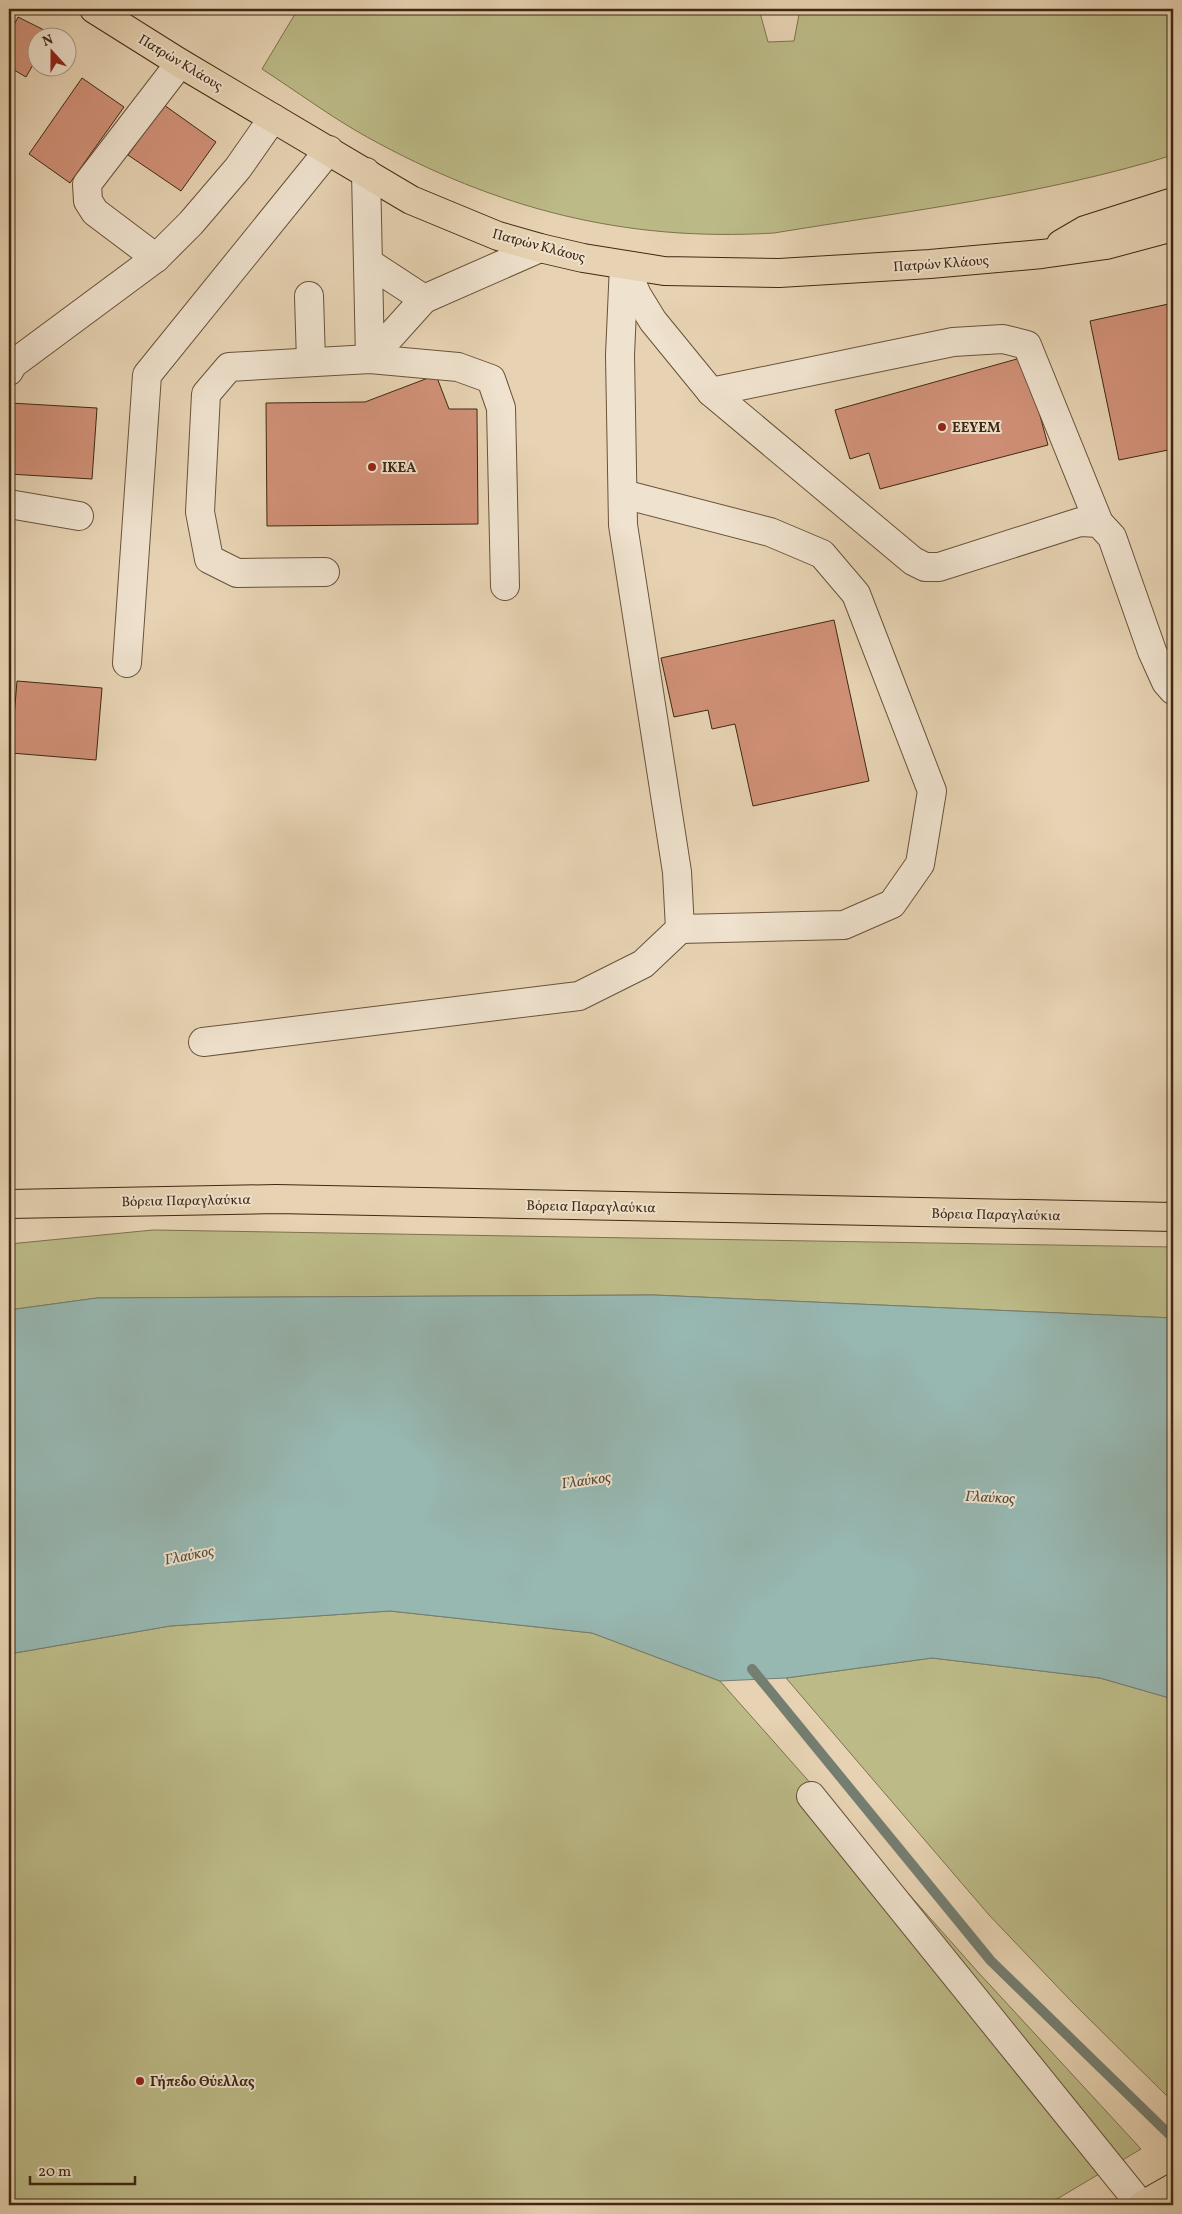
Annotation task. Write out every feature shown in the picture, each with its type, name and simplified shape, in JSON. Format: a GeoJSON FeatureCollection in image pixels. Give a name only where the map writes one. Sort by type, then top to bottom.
{"type":"FeatureCollection","features":[{"type":"Feature","properties":{"kind":"main road","name":"Πατρών Κλάους"},"geometry":{"type":"LineString","coordinates":[[94,9],[180,63],[412,200],[498,236],[540,248],[624,265],[664,271],[779,273],[930,264],[1042,254],[1106,245],[1173,227]]}},
{"type":"Feature","properties":{"kind":"main road"},"geometry":{"type":"LineString","coordinates":[[1042,254],[1085,230],[1173,202]]}},
{"type":"Feature","properties":{"kind":"main road","name":"Βόρεια Παραγλαύκια"},"geometry":{"type":"LineString","coordinates":[[9,1204],[276,1199],[1173,1217]]}},
{"type":"Feature","properties":{"kind":"main road"},"geometry":{"type":"LineString","coordinates":[[1142,2205],[1173,2188]]}},
{"type":"Feature","properties":{"kind":"street"},"geometry":{"type":"LineString","coordinates":[[156,258],[95,212],[88,201],[87,184],[180,63]]}},
{"type":"Feature","properties":{"kind":"street"},"geometry":{"type":"LineString","coordinates":[[9,370],[13,364],[156,258],[191,223],[238,168],[273,118]]}},
{"type":"Feature","properties":{"kind":"street"},"geometry":{"type":"LineString","coordinates":[[127,663],[147,375],[329,150]]}},
{"type":"Feature","properties":{"kind":"street"},"geometry":{"type":"LineString","coordinates":[[366,172],[370,359]]}},
{"type":"Feature","properties":{"kind":"street"},"geometry":{"type":"LineString","coordinates":[[370,359],[424,299],[540,248]]}},
{"type":"Feature","properties":{"kind":"street"},"geometry":{"type":"LineString","coordinates":[[369,263],[424,299]]}},
{"type":"Feature","properties":{"kind":"street"},"geometry":{"type":"LineString","coordinates":[[624,265],[637,295],[653,321],[711,392],[913,561],[926,567],[939,567],[1080,522],[1099,523]]}},
{"type":"Feature","properties":{"kind":"street"},"geometry":{"type":"LineString","coordinates":[[624,265],[620,355],[623,525],[677,872],[680,929]]}},
{"type":"Feature","properties":{"kind":"street"},"geometry":{"type":"LineString","coordinates":[[309,296],[311,361]]}},
{"type":"Feature","properties":{"kind":"street"},"geometry":{"type":"LineString","coordinates":[[711,392],[953,342],[1003,339],[1027,345],[1099,523],[1112,537],[1152,651],[1166,682],[1173,690]]}},
{"type":"Feature","properties":{"kind":"street"},"geometry":{"type":"LineString","coordinates":[[325,572],[237,573],[209,559],[200,512],[206,394],[229,367],[370,359],[458,367],[491,379],[501,408],[505,586]]}},
{"type":"Feature","properties":{"kind":"street"},"geometry":{"type":"LineString","coordinates":[[204,1042],[579,996],[643,964],[680,929],[844,925],[892,904],[920,864],[932,791],[856,594],[822,554],[770,532],[623,494]]}},
{"type":"Feature","properties":{"kind":"street"},"geometry":{"type":"LineString","coordinates":[[9,504],[79,516]]}},
{"type":"Feature","properties":{"kind":"street"},"geometry":{"type":"LineString","coordinates":[[811,1796],[1142,2205]]}},
{"type":"Feature","properties":{"kind":"shaded area"},"geometry":{"type":"Polygon","coordinates":[[[298,9],[759,9],[768,42],[794,41],[800,9],[1173,9],[1173,155],[1075,181],[975,201],[774,233],[719,234],[666,232],[614,226],[563,215],[464,184],[367,137],[262,69],[298,9]]]}},
{"type":"Feature","properties":{"kind":"shaded area"},"geometry":{"type":"Polygon","coordinates":[[[153,1230],[1173,1247],[1173,1318],[654,1295],[97,1298],[9,1310],[9,1244],[153,1230]]]}},
{"type":"Feature","properties":{"kind":"shaded area"},"geometry":{"type":"Polygon","coordinates":[[[390,1611],[592,1633],[720,1681],[977,1971],[1141,2149],[1047,2205],[9,2205],[9,1654],[170,1626],[390,1611]]]}},
{"type":"Feature","properties":{"kind":"shaded area"},"geometry":{"type":"Polygon","coordinates":[[[932,1658],[1100,1678],[1173,1699],[1173,2102],[1072,2002],[989,1915],[786,1678],[932,1658]]]}},
{"type":"Feature","properties":{"kind":"water","name":"Γλαύκος"},"geometry":{"type":"Polygon","coordinates":[[[654,1295],[1173,1318],[1173,1699],[1100,1678],[932,1658],[786,1678],[720,1681],[592,1633],[390,1611],[170,1626],[9,1654],[9,1310],[97,1298],[654,1295]]]}},
{"type":"Feature","properties":{"kind":"building"},"geometry":{"type":"Polygon","coordinates":[[[18,17],[40,28],[28,28],[28,74],[26,77],[9,67],[9,35],[18,17]]]}},
{"type":"Feature","properties":{"kind":"building"},"geometry":{"type":"Polygon","coordinates":[[[82,78],[124,107],[70,183],[29,154],[82,78]]]}},
{"type":"Feature","properties":{"kind":"building"},"geometry":{"type":"Polygon","coordinates":[[[164,105],[216,142],[181,191],[128,155],[164,105]]]}},
{"type":"Feature","properties":{"kind":"building"},"geometry":{"type":"Polygon","coordinates":[[[1173,303],[1173,449],[1119,460],[1090,321],[1173,303]]]}},
{"type":"Feature","properties":{"kind":"building","name":"EEYEM"},"geometry":{"type":"Polygon","coordinates":[[[1024,357],[1048,445],[880,489],[869,453],[850,459],[835,410],[1024,357]]]}},
{"type":"Feature","properties":{"kind":"building","name":"IKEA"},"geometry":{"type":"Polygon","coordinates":[[[436,375],[449,409],[477,409],[478,524],[267,526],[266,403],[365,402],[436,375]]]}},
{"type":"Feature","properties":{"kind":"building"},"geometry":{"type":"Polygon","coordinates":[[[10,403],[97,408],[92,479],[9,474],[10,403]]]}},
{"type":"Feature","properties":{"kind":"building"},"geometry":{"type":"Polygon","coordinates":[[[834,620],[869,781],[753,806],[735,724],[712,729],[708,710],[674,717],[661,658],[834,620]]]}},
{"type":"Feature","properties":{"kind":"building"},"geometry":{"type":"Polygon","coordinates":[[[17,681],[102,688],[96,760],[11,753],[17,681]]]}},
{"type":"Feature","properties":{"kind":"waterway"},"geometry":{"type":"LineString","coordinates":[[752,1669],[991,1961],[1173,2138]]}},
{"type":"Feature","properties":{"kind":"place","name":"EEYEM"},"geometry":{"type":"Point","coordinates":[942,427]}},
{"type":"Feature","properties":{"kind":"place","name":"IKEA"},"geometry":{"type":"Point","coordinates":[372,467]}},
{"type":"Feature","properties":{"kind":"place","name":"Γήπεδο Θύελλας"},"geometry":{"type":"Point","coordinates":[140,2081]}}]}
